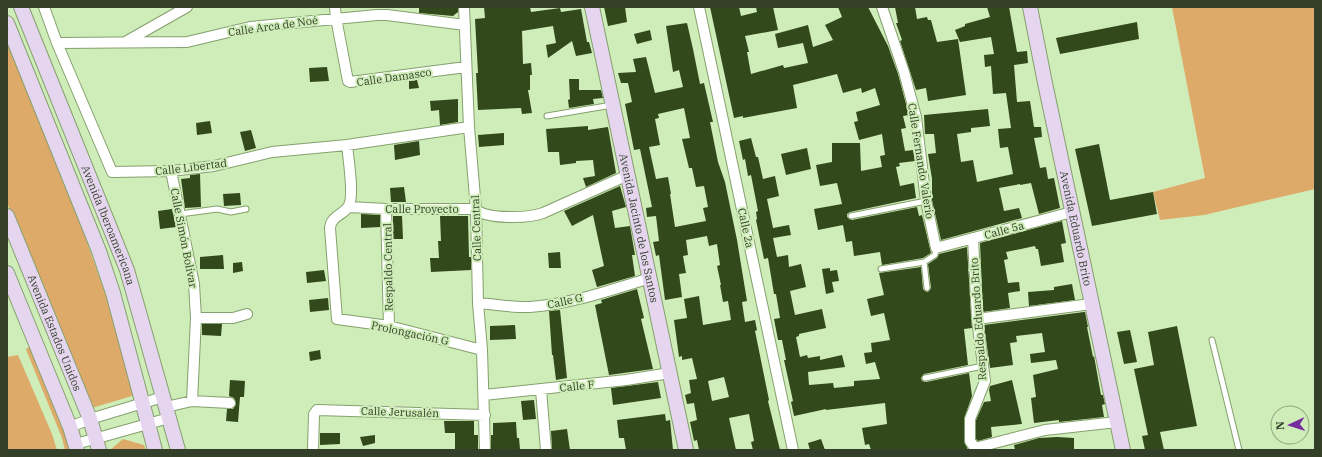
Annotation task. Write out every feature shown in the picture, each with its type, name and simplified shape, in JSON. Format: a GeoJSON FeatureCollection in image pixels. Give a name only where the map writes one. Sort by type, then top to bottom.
{"type":"FeatureCollection","features":[{"type":"Feature","properties":{"kind":"street","name":"Avenida Iberoamericana"},"geometry":{"type":"LineString","coordinates":[[21,7],[127,270],[178,450]]}},
{"type":"Feature","properties":{"kind":"street","name":"Calle Libertad"},"geometry":{"type":"LineString","coordinates":[[44,7],[57,43],[111,171],[114,172],[171,171],[214,166],[272,152],[347,144],[469,127]]}},
{"type":"Feature","properties":{"kind":"street"},"geometry":{"type":"LineString","coordinates":[[126,42],[187,7]]}},
{"type":"Feature","properties":{"kind":"street","name":"Calle Damasco"},"geometry":{"type":"LineString","coordinates":[[335,7],[348,81],[350,82],[466,67]]}},
{"type":"Feature","properties":{"kind":"street","name":"Calle Central"},"geometry":{"type":"LineString","coordinates":[[464,7],[469,127],[476,209],[478,303],[482,350],[485,450]]}},
{"type":"Feature","properties":{"kind":"street","name":"Avenida Jacinto de los Santos"},"geometry":{"type":"LineString","coordinates":[[592,7],[686,450]]}},
{"type":"Feature","properties":{"kind":"street","name":"Calle 2a"},"geometry":{"type":"LineString","coordinates":[[699,7],[793,450]]}},
{"type":"Feature","properties":{"kind":"street","name":"Calle Fernando Valerio"},"geometry":{"type":"LineString","coordinates":[[882,7],[904,72],[916,117],[926,201],[936,248]]}},
{"type":"Feature","properties":{"kind":"street","name":"Avenida Eduardo Brito"},"geometry":{"type":"LineString","coordinates":[[1030,7],[1091,304],[1123,450]]}},
{"type":"Feature","properties":{"kind":"street","name":"Calle Arca de Noé"},"geometry":{"type":"LineString","coordinates":[[57,43],[187,42],[250,27],[336,18],[387,15],[465,25]]}},
{"type":"Feature","properties":{"kind":"street","name":"Avenida Iberoamericana"},"geometry":{"type":"LineString","coordinates":[[7,23],[101,258],[113,294],[155,450]]}},
{"type":"Feature","properties":{"kind":"street"},"geometry":{"type":"LineString","coordinates":[[347,144],[352,196],[349,207]]}},
{"type":"Feature","properties":{"kind":"street","name":"Calle Simón Bolívar"},"geometry":{"type":"LineString","coordinates":[[171,171],[194,284],[196,318],[192,401]]}},
{"type":"Feature","properties":{"kind":"street","name":"Calle Proyecto"},"geometry":{"type":"LineString","coordinates":[[349,207],[386,209],[476,209],[481,214],[489,216],[519,217],[537,215],[628,175]]}},
{"type":"Feature","properties":{"kind":"street","name":"Prolongación G"},"geometry":{"type":"LineString","coordinates":[[349,207],[333,220],[331,224],[337,319],[389,326],[482,350]]}},
{"type":"Feature","properties":{"kind":"street","name":"Respaldo Central"},"geometry":{"type":"LineString","coordinates":[[386,209],[389,326]]}},
{"type":"Feature","properties":{"kind":"street","name":"Calle 5a"},"geometry":{"type":"LineString","coordinates":[[936,248],[1072,212]]}},
{"type":"Feature","properties":{"kind":"street","name":"Avenida Estados Unidos"},"geometry":{"type":"LineString","coordinates":[[7,216],[90,419],[98,444]]}},
{"type":"Feature","properties":{"kind":"street","name":"Respaldo Eduardo Brito"},"geometry":{"type":"LineString","coordinates":[[972,238],[977,319],[985,381],[970,419],[970,441],[972,445],[975,448],[1045,430],[1117,422]]}},
{"type":"Feature","properties":{"kind":"street","name":"Avenida Estados Unidos"},"geometry":{"type":"LineString","coordinates":[[7,273],[70,427],[76,447]]}},
{"type":"Feature","properties":{"kind":"street","name":"Calle G"},"geometry":{"type":"LineString","coordinates":[[478,303],[528,307],[545,305],[571,301],[650,278]]}},
{"type":"Feature","properties":{"kind":"street"},"geometry":{"type":"LineString","coordinates":[[977,319],[1091,304]]}},
{"type":"Feature","properties":{"kind":"street"},"geometry":{"type":"LineString","coordinates":[[196,318],[233,318],[247,314]]}},
{"type":"Feature","properties":{"kind":"street","name":"Calle F"},"geometry":{"type":"LineString","coordinates":[[484,395],[541,390],[670,374]]}},
{"type":"Feature","properties":{"kind":"street"},"geometry":{"type":"LineString","coordinates":[[541,390],[546,450]]}},
{"type":"Feature","properties":{"kind":"street"},"geometry":{"type":"LineString","coordinates":[[76,447],[98,444],[148,423],[166,408],[192,401],[230,403]]}},
{"type":"Feature","properties":{"kind":"street"},"geometry":{"type":"LineString","coordinates":[[70,427],[90,419],[143,403],[166,408]]}},
{"type":"Feature","properties":{"kind":"street","name":"Calle Jerusalén"},"geometry":{"type":"LineString","coordinates":[[313,450],[315,412],[317,410],[485,415]]}},
{"type":"Feature","properties":{"kind":"lane"},"geometry":{"type":"LineString","coordinates":[[547,116],[612,105]]}},
{"type":"Feature","properties":{"kind":"lane"},"geometry":{"type":"LineString","coordinates":[[851,216],[926,201]]}},
{"type":"Feature","properties":{"kind":"lane"},"geometry":{"type":"LineString","coordinates":[[180,214],[217,209],[231,212],[246,209]]}},
{"type":"Feature","properties":{"kind":"lane"},"geometry":{"type":"LineString","coordinates":[[881,269],[924,262],[935,255],[936,248]]}},
{"type":"Feature","properties":{"kind":"lane"},"geometry":{"type":"LineString","coordinates":[[924,262],[927,288]]}},
{"type":"Feature","properties":{"kind":"lane"},"geometry":{"type":"LineString","coordinates":[[1212,340],[1239,450]]}},
{"type":"Feature","properties":{"kind":"lane"},"geometry":{"type":"LineString","coordinates":[[925,378],[983,366]]}},
{"type":"Feature","properties":{"kind":"shaded area"},"geometry":{"type":"Polygon","coordinates":[[[1172,7],[1315,7],[1315,189],[1204,215],[1160,220],[1153,192],[1205,178],[1172,7]]]}},
{"type":"Feature","properties":{"kind":"shaded area"},"geometry":{"type":"Polygon","coordinates":[[[7,37],[63,174],[107,299],[135,395],[92,408],[7,203],[7,37]]]}},
{"type":"Feature","properties":{"kind":"shaded area"},"geometry":{"type":"Polygon","coordinates":[[[29,347],[32,349],[72,450],[65,450],[62,438],[27,352],[26,349],[29,347]]]}},
{"type":"Feature","properties":{"kind":"shaded area"},"geometry":{"type":"Polygon","coordinates":[[[18,355],[52,434],[57,450],[7,450],[7,357],[18,355]]]}},
{"type":"Feature","properties":{"kind":"shaded area"},"geometry":{"type":"Polygon","coordinates":[[[123,439],[144,445],[146,450],[110,450],[123,439]]]}},
{"type":"Feature","properties":{"kind":"building"},"geometry":{"type":"Polygon","coordinates":[[[419,7],[458,7],[458,12],[453,16],[419,13],[419,7]]]}},
{"type":"Feature","properties":{"kind":"building"},"geometry":{"type":"Polygon","coordinates":[[[484,7],[530,7],[531,12],[560,8],[561,12],[581,9],[587,42],[589,42],[592,53],[576,56],[572,41],[548,58],[546,45],[556,43],[553,26],[522,31],[523,64],[531,63],[532,75],[530,75],[530,90],[528,90],[532,113],[522,114],[521,108],[478,110],[476,73],[478,73],[475,19],[485,18],[484,7]]]}},
{"type":"Feature","properties":{"kind":"building"},"geometry":{"type":"Polygon","coordinates":[[[604,7],[625,7],[627,22],[608,26],[604,7]]]}},
{"type":"Feature","properties":{"kind":"building"},"geometry":{"type":"Polygon","coordinates":[[[710,7],[739,7],[741,16],[757,12],[756,7],[773,7],[778,30],[745,36],[749,52],[747,52],[751,74],[783,65],[784,68],[808,63],[803,43],[778,48],[775,34],[808,25],[813,47],[833,40],[825,25],[842,17],[838,7],[868,7],[888,46],[898,74],[909,115],[903,116],[906,128],[901,129],[905,151],[913,150],[915,161],[899,163],[900,166],[896,167],[900,186],[914,183],[916,198],[850,212],[847,214],[847,217],[852,220],[917,207],[919,216],[922,215],[931,253],[923,258],[882,265],[880,252],[854,256],[852,241],[846,242],[843,225],[818,230],[814,209],[842,204],[837,183],[820,186],[816,165],[832,162],[832,143],[860,143],[861,171],[882,167],[880,156],[885,155],[882,134],[859,140],[854,122],[858,121],[856,112],[880,105],[875,88],[862,93],[861,88],[843,93],[837,74],[793,85],[797,108],[743,118],[743,116],[734,118],[710,7]]]}},
{"type":"Feature","properties":{"kind":"building"},"geometry":{"type":"Polygon","coordinates":[[[895,7],[915,7],[917,19],[927,17],[928,20],[931,20],[937,42],[958,39],[966,95],[928,101],[926,88],[916,90],[900,41],[902,40],[896,23],[898,23],[895,7]]]}},
{"type":"Feature","properties":{"kind":"building"},"geometry":{"type":"Polygon","coordinates":[[[987,7],[1009,7],[1017,52],[1027,51],[1028,63],[1014,65],[1017,102],[1030,101],[1034,127],[1041,127],[1042,137],[1034,138],[1040,168],[1046,167],[1048,179],[1054,178],[1060,208],[1039,214],[1031,183],[999,188],[1004,211],[1019,208],[1022,218],[941,240],[932,200],[932,179],[928,154],[936,153],[934,134],[925,134],[924,115],[988,109],[990,126],[971,128],[971,132],[957,134],[961,162],[973,160],[977,182],[1013,174],[1008,147],[1000,148],[998,129],[1011,128],[1006,93],[993,94],[991,66],[985,67],[984,55],[994,54],[991,37],[960,42],[955,30],[965,26],[965,24],[990,17],[987,7]]]}},
{"type":"Feature","properties":{"kind":"building"},"geometry":{"type":"Polygon","coordinates":[[[1137,22],[1139,39],[1060,54],[1056,38],[1137,22]]]}},
{"type":"Feature","properties":{"kind":"building"},"geometry":{"type":"Polygon","coordinates":[[[687,23],[700,84],[704,83],[713,122],[710,122],[718,162],[725,182],[737,240],[747,301],[742,302],[745,322],[755,320],[757,330],[755,331],[768,401],[780,450],[753,450],[751,442],[754,441],[749,414],[729,418],[736,450],[699,450],[697,440],[694,441],[690,422],[697,420],[694,403],[687,404],[685,395],[691,393],[689,380],[697,379],[692,358],[682,360],[682,356],[679,357],[674,320],[687,318],[684,299],[699,296],[703,325],[731,320],[728,301],[723,302],[717,266],[720,265],[717,244],[709,246],[707,236],[686,240],[688,255],[683,256],[686,273],[679,274],[682,297],[665,300],[659,255],[656,256],[653,242],[659,241],[656,216],[647,217],[646,208],[652,207],[640,149],[634,150],[625,104],[632,102],[628,83],[621,83],[618,73],[636,72],[633,59],[646,57],[655,93],[683,87],[679,70],[673,72],[666,26],[687,23]],[[684,108],[658,114],[659,118],[655,119],[660,145],[649,147],[656,179],[668,177],[675,227],[706,221],[703,208],[708,207],[704,186],[696,187],[692,168],[689,168],[682,139],[690,138],[684,108]],[[724,377],[708,381],[712,401],[729,397],[724,377]]]}},
{"type":"Feature","properties":{"kind":"building"},"geometry":{"type":"Polygon","coordinates":[[[650,30],[652,40],[637,44],[634,34],[650,30]]]}},
{"type":"Feature","properties":{"kind":"building"},"geometry":{"type":"Polygon","coordinates":[[[327,67],[329,81],[310,82],[309,68],[327,67]]]}},
{"type":"Feature","properties":{"kind":"building"},"geometry":{"type":"Polygon","coordinates":[[[569,79],[579,79],[579,90],[601,90],[603,98],[593,99],[594,104],[569,108],[569,79]]]}},
{"type":"Feature","properties":{"kind":"building"},"geometry":{"type":"Polygon","coordinates":[[[417,80],[419,88],[409,89],[409,81],[417,80]]]}},
{"type":"Feature","properties":{"kind":"building"},"geometry":{"type":"Polygon","coordinates":[[[458,99],[458,122],[440,125],[439,110],[431,111],[430,101],[458,99]]]}},
{"type":"Feature","properties":{"kind":"building"},"geometry":{"type":"Polygon","coordinates":[[[210,121],[212,133],[197,135],[196,123],[210,121]]]}},
{"type":"Feature","properties":{"kind":"building"},"geometry":{"type":"Polygon","coordinates":[[[588,126],[588,130],[608,127],[616,173],[586,187],[583,178],[595,176],[593,160],[576,161],[576,163],[560,165],[559,152],[548,152],[546,129],[588,126]]]}},
{"type":"Feature","properties":{"kind":"building"},"geometry":{"type":"Polygon","coordinates":[[[251,130],[256,148],[245,151],[240,132],[251,130]]]}},
{"type":"Feature","properties":{"kind":"building"},"geometry":{"type":"Polygon","coordinates":[[[504,133],[504,145],[479,147],[478,135],[504,133]]]}},
{"type":"Feature","properties":{"kind":"building"},"geometry":{"type":"Polygon","coordinates":[[[751,138],[756,157],[758,157],[763,179],[775,176],[779,196],[767,199],[773,228],[789,225],[791,235],[773,238],[777,257],[788,255],[789,267],[801,264],[806,287],[790,291],[795,315],[822,309],[826,328],[799,334],[799,336],[796,337],[800,357],[807,355],[808,358],[820,356],[820,360],[842,355],[845,367],[808,372],[809,385],[833,383],[834,388],[854,386],[854,381],[880,379],[875,362],[866,364],[864,353],[872,352],[871,343],[890,340],[884,313],[871,316],[867,299],[884,295],[879,273],[921,267],[923,289],[928,292],[931,288],[928,264],[937,258],[939,254],[967,247],[972,328],[964,329],[968,365],[924,374],[921,378],[922,381],[926,382],[969,373],[972,396],[964,419],[964,441],[968,450],[871,450],[869,444],[865,445],[862,428],[887,424],[885,403],[826,409],[794,416],[791,402],[793,401],[784,360],[786,360],[782,340],[778,340],[774,319],[780,318],[776,294],[774,294],[768,258],[764,259],[756,220],[756,212],[758,211],[751,175],[748,176],[745,159],[743,160],[739,141],[751,138]]]}},
{"type":"Feature","properties":{"kind":"building"},"geometry":{"type":"Polygon","coordinates":[[[419,141],[420,155],[395,160],[394,145],[419,141]]]}},
{"type":"Feature","properties":{"kind":"building"},"geometry":{"type":"Polygon","coordinates":[[[1099,144],[1110,200],[1153,192],[1157,214],[1092,226],[1075,149],[1099,144]]]}},
{"type":"Feature","properties":{"kind":"building"},"geometry":{"type":"Polygon","coordinates":[[[807,148],[811,169],[786,175],[781,154],[807,148]]]}},
{"type":"Feature","properties":{"kind":"building"},"geometry":{"type":"Polygon","coordinates":[[[200,174],[201,207],[185,208],[181,179],[190,178],[190,175],[200,174]]]}},
{"type":"Feature","properties":{"kind":"building"},"geometry":{"type":"Polygon","coordinates":[[[620,186],[626,207],[612,211],[615,228],[630,226],[635,255],[632,255],[635,276],[597,287],[592,270],[604,266],[593,215],[572,226],[564,211],[620,186]]]}},
{"type":"Feature","properties":{"kind":"building"},"geometry":{"type":"Polygon","coordinates":[[[404,187],[406,202],[391,202],[390,188],[404,187]]]}},
{"type":"Feature","properties":{"kind":"building"},"geometry":{"type":"Polygon","coordinates":[[[240,193],[241,205],[224,206],[223,194],[240,193]]]}},
{"type":"Feature","properties":{"kind":"building"},"geometry":{"type":"Polygon","coordinates":[[[172,209],[176,227],[160,229],[158,211],[172,209]]]}},
{"type":"Feature","properties":{"kind":"building"},"geometry":{"type":"Polygon","coordinates":[[[361,214],[380,215],[380,227],[361,228],[361,214]]]}},
{"type":"Feature","properties":{"kind":"building"},"geometry":{"type":"Polygon","coordinates":[[[393,216],[402,216],[403,239],[393,239],[393,216]]]}},
{"type":"Feature","properties":{"kind":"building"},"geometry":{"type":"Polygon","coordinates":[[[440,216],[468,216],[469,257],[471,257],[471,270],[431,272],[430,258],[439,258],[438,241],[441,241],[440,216]]]}},
{"type":"Feature","properties":{"kind":"building"},"geometry":{"type":"Polygon","coordinates":[[[1062,221],[1066,243],[1061,244],[1064,262],[1041,266],[1038,249],[1036,249],[1035,246],[1006,252],[1008,259],[1004,260],[1008,283],[1019,282],[1020,291],[1008,293],[1010,308],[983,312],[980,243],[1062,221]]]}},
{"type":"Feature","properties":{"kind":"building"},"geometry":{"type":"Polygon","coordinates":[[[560,252],[561,268],[549,268],[548,253],[560,252]]]}},
{"type":"Feature","properties":{"kind":"building"},"geometry":{"type":"Polygon","coordinates":[[[223,255],[224,269],[200,269],[200,257],[223,255]]]}},
{"type":"Feature","properties":{"kind":"building"},"geometry":{"type":"Polygon","coordinates":[[[242,262],[243,271],[233,273],[233,263],[242,262]]]}},
{"type":"Feature","properties":{"kind":"building"},"geometry":{"type":"Polygon","coordinates":[[[830,268],[830,271],[837,270],[839,281],[832,282],[834,292],[826,294],[822,269],[830,268]]]}},
{"type":"Feature","properties":{"kind":"building"},"geometry":{"type":"Polygon","coordinates":[[[324,270],[326,281],[307,283],[306,272],[324,270]]]}},
{"type":"Feature","properties":{"kind":"building"},"geometry":{"type":"Polygon","coordinates":[[[1072,284],[1075,300],[1029,306],[1028,292],[1054,290],[1054,287],[1072,284]]]}},
{"type":"Feature","properties":{"kind":"building"},"geometry":{"type":"Polygon","coordinates":[[[637,289],[644,318],[641,319],[653,369],[609,375],[595,305],[602,303],[601,300],[637,289]]]}},
{"type":"Feature","properties":{"kind":"building"},"geometry":{"type":"Polygon","coordinates":[[[328,298],[329,310],[310,312],[309,300],[328,298]]]}},
{"type":"Feature","properties":{"kind":"building"},"geometry":{"type":"Polygon","coordinates":[[[560,310],[567,378],[556,380],[552,355],[549,311],[560,310]]]}},
{"type":"Feature","properties":{"kind":"building"},"geometry":{"type":"Polygon","coordinates":[[[1085,312],[1101,395],[1103,395],[1105,404],[1102,405],[1104,417],[1034,423],[1031,398],[1036,397],[1033,375],[1058,369],[1056,360],[1031,363],[1030,354],[1045,352],[1042,333],[1016,336],[1017,342],[1010,343],[1013,365],[990,368],[984,325],[1085,312]]]}},
{"type":"Feature","properties":{"kind":"building"},"geometry":{"type":"Polygon","coordinates":[[[202,324],[222,324],[221,336],[202,335],[202,324]]]}},
{"type":"Feature","properties":{"kind":"building"},"geometry":{"type":"Polygon","coordinates":[[[515,325],[516,339],[490,340],[490,326],[515,325]]]}},
{"type":"Feature","properties":{"kind":"building"},"geometry":{"type":"Polygon","coordinates":[[[1177,326],[1197,426],[1160,432],[1164,450],[1145,450],[1142,436],[1148,435],[1134,369],[1154,365],[1148,332],[1177,326]]]}},
{"type":"Feature","properties":{"kind":"building"},"geometry":{"type":"Polygon","coordinates":[[[1130,330],[1137,362],[1124,364],[1117,332],[1130,330]]]}},
{"type":"Feature","properties":{"kind":"building"},"geometry":{"type":"Polygon","coordinates":[[[320,350],[321,359],[310,361],[309,352],[320,350]]]}},
{"type":"Feature","properties":{"kind":"building"},"geometry":{"type":"Polygon","coordinates":[[[230,380],[245,381],[244,397],[240,397],[238,422],[226,421],[227,409],[233,409],[236,404],[234,398],[229,396],[230,380]]]}},
{"type":"Feature","properties":{"kind":"building"},"geometry":{"type":"Polygon","coordinates":[[[1012,380],[1022,424],[991,427],[992,437],[978,441],[976,439],[976,420],[984,402],[991,401],[989,390],[990,386],[1012,380]]]}},
{"type":"Feature","properties":{"kind":"building"},"geometry":{"type":"Polygon","coordinates":[[[658,382],[661,398],[613,405],[611,388],[658,382]]]}},
{"type":"Feature","properties":{"kind":"building"},"geometry":{"type":"Polygon","coordinates":[[[534,400],[536,419],[523,420],[521,401],[534,400]]]}},
{"type":"Feature","properties":{"kind":"building"},"geometry":{"type":"Polygon","coordinates":[[[665,414],[666,421],[670,420],[673,450],[626,450],[624,438],[619,438],[617,420],[665,414]]]}},
{"type":"Feature","properties":{"kind":"building"},"geometry":{"type":"Polygon","coordinates":[[[444,421],[474,421],[474,435],[478,435],[478,450],[455,450],[455,433],[445,433],[444,421]]]}},
{"type":"Feature","properties":{"kind":"building"},"geometry":{"type":"Polygon","coordinates":[[[516,422],[517,438],[519,438],[520,449],[491,450],[493,423],[516,422]]]}},
{"type":"Feature","properties":{"kind":"building"},"geometry":{"type":"Polygon","coordinates":[[[567,429],[570,450],[552,450],[551,431],[567,429]]]}},
{"type":"Feature","properties":{"kind":"building"},"geometry":{"type":"Polygon","coordinates":[[[320,433],[340,433],[340,444],[320,445],[320,433]]]}},
{"type":"Feature","properties":{"kind":"building"},"geometry":{"type":"Polygon","coordinates":[[[375,435],[375,443],[363,446],[360,437],[375,435]]]}},
{"type":"Feature","properties":{"kind":"building"},"geometry":{"type":"Polygon","coordinates":[[[1039,438],[1074,438],[1074,450],[1015,450],[1014,445],[1039,438]]]}},
{"type":"Feature","properties":{"kind":"building"},"geometry":{"type":"Polygon","coordinates":[[[821,439],[825,450],[810,450],[808,443],[821,439]]]}}]}
